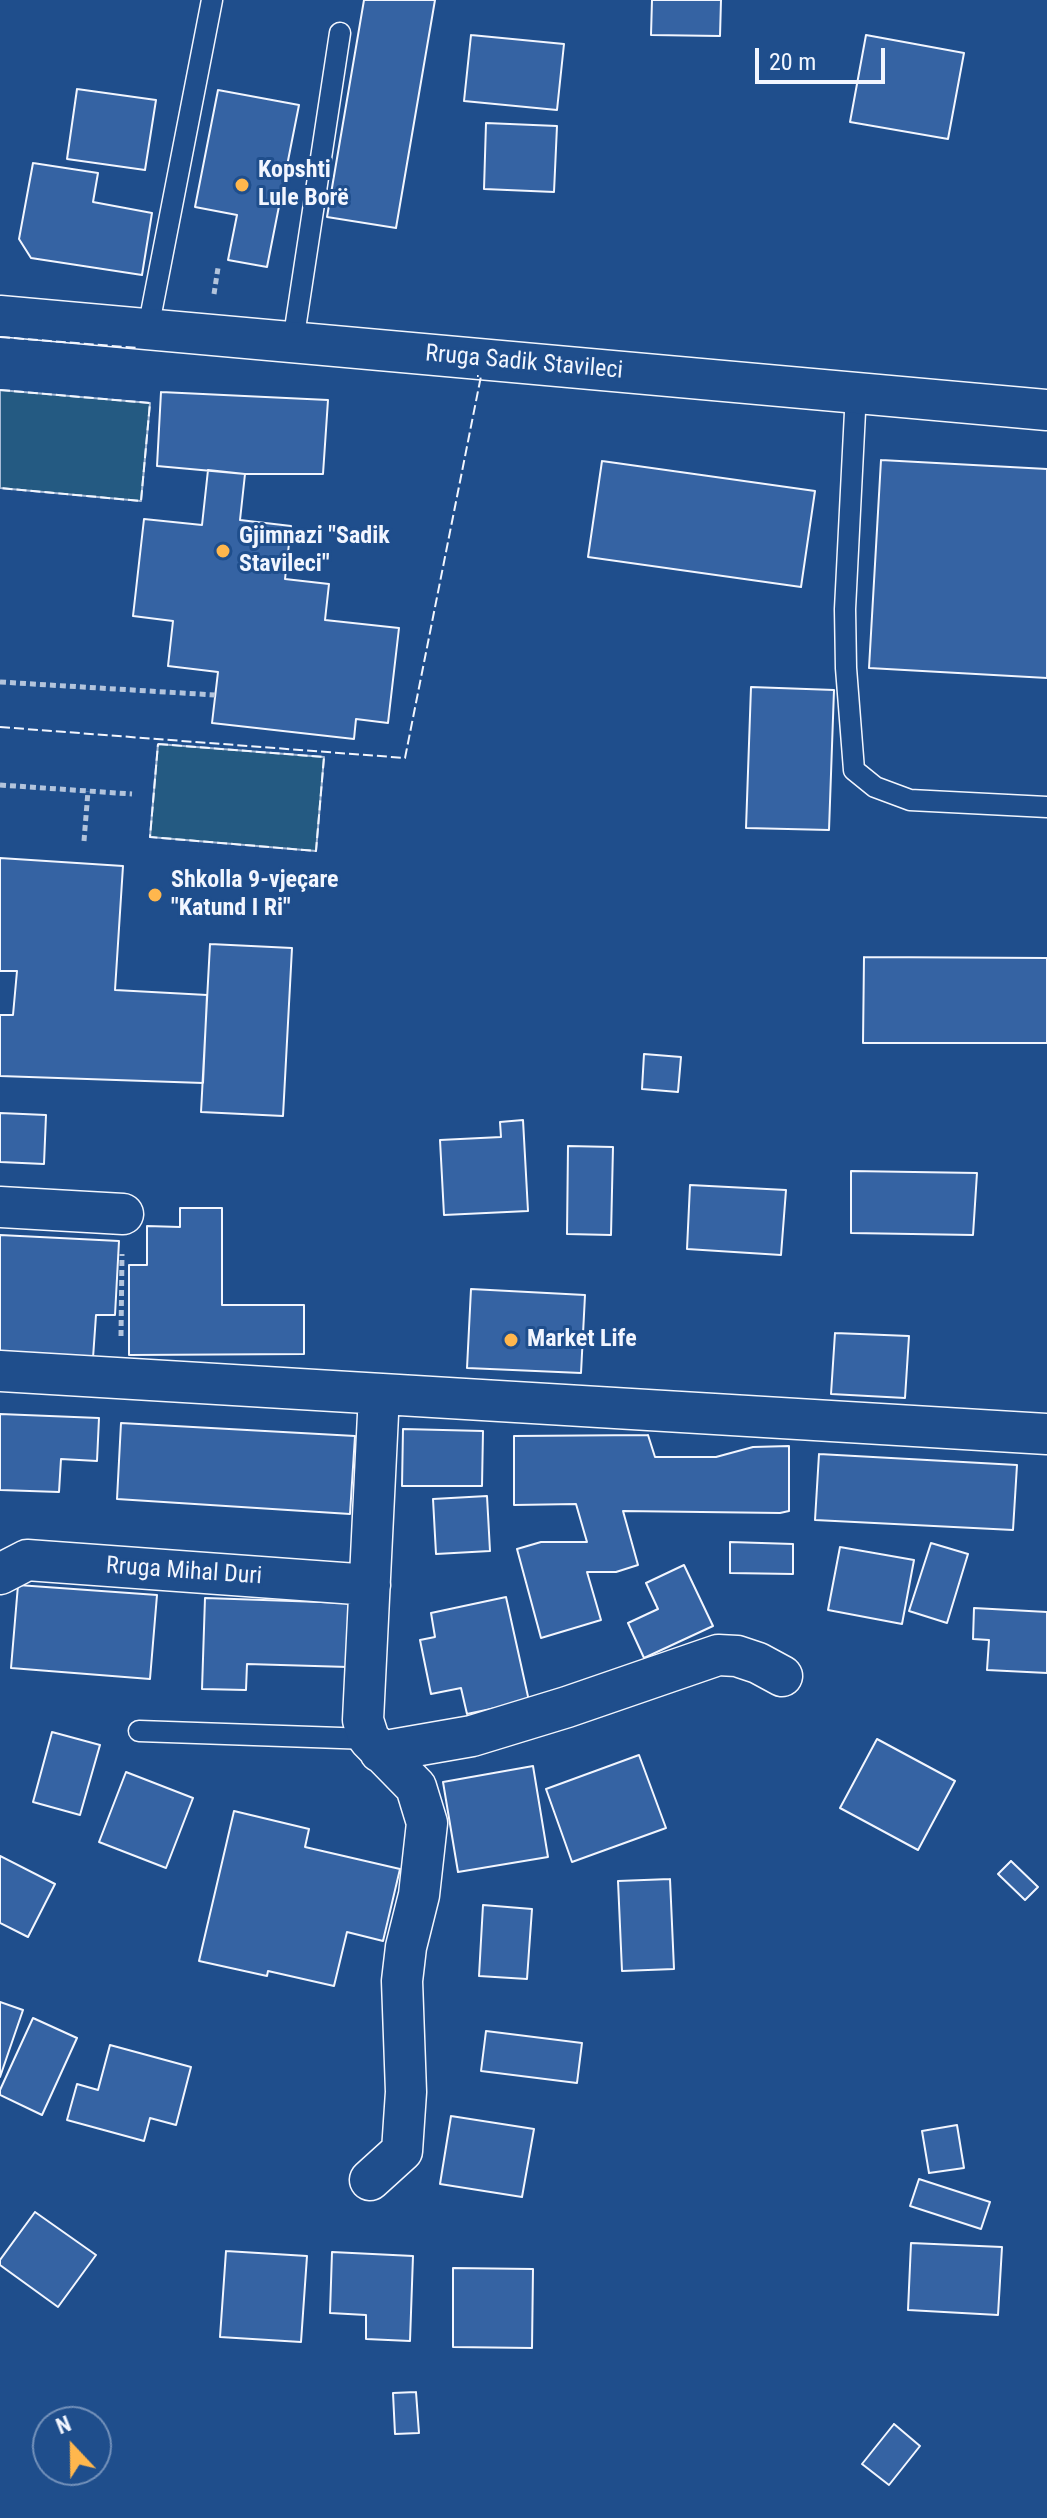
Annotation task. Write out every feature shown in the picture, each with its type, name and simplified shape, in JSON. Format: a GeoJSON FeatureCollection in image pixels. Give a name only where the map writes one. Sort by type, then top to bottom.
{"type":"FeatureCollection","features":[{"type":"Feature","properties":{"kind":"street","name":"Rruga Sadik Stavileci"},"geometry":{"type":"LineString","coordinates":[[0,316],[1047,410]]}},
{"type":"Feature","properties":{"kind":"street"},"geometry":{"type":"LineString","coordinates":[[0,1207],[123,1214]]}},
{"type":"Feature","properties":{"kind":"street"},"geometry":{"type":"LineString","coordinates":[[0,1371],[1047,1434]]}},
{"type":"Feature","properties":{"kind":"street"},"geometry":{"type":"LineString","coordinates":[[370,2180],[402,2151],[406,2092],[402,1981],[406,1947],[419,1895],[427,1823],[416,1787],[375,1746],[363,1720],[379,1394]]}},
{"type":"Feature","properties":{"kind":"street","name":"Rruga Mihal Duri"},"geometry":{"type":"LineString","coordinates":[[0,1574],[27,1560],[370,1585]]}},
{"type":"Feature","properties":{"kind":"street"},"geometry":{"type":"LineString","coordinates":[[375,1746],[472,1736],[718,1655],[737,1656],[782,1676]]}},
{"type":"Feature","properties":{"kind":"lane"},"geometry":{"type":"LineString","coordinates":[[148,329],[212,0]]}},
{"type":"Feature","properties":{"kind":"lane"},"geometry":{"type":"LineString","coordinates":[[293,342],[340,33]]}},
{"type":"Feature","properties":{"kind":"lane"},"geometry":{"type":"LineString","coordinates":[[856,392],[845,609],[854,770],[875,787],[910,800],[1047,807]]}},
{"type":"Feature","properties":{"kind":"lane"},"geometry":{"type":"LineString","coordinates":[[139,1731],[375,1746]]}},
{"type":"Feature","properties":{"kind":"path"},"geometry":{"type":"LineString","coordinates":[[214,296],[218,268]]}},
{"type":"Feature","properties":{"kind":"path"},"geometry":{"type":"LineString","coordinates":[[0,682],[215,695]]}},
{"type":"Feature","properties":{"kind":"path"},"geometry":{"type":"LineString","coordinates":[[0,785],[132,794]]}},
{"type":"Feature","properties":{"kind":"path"},"geometry":{"type":"LineString","coordinates":[[84,841],[88,791]]}},
{"type":"Feature","properties":{"kind":"path"},"geometry":{"type":"LineString","coordinates":[[120,1378],[123,1214]]}},
{"type":"Feature","properties":{"kind":"shaded area"},"geometry":{"type":"Polygon","coordinates":[[[0,390],[150,403],[141,501],[0,488],[0,390]]]}},
{"type":"Feature","properties":{"kind":"shaded area"},"geometry":{"type":"Polygon","coordinates":[[[158,744],[324,757],[316,851],[150,837],[158,744]]]}},
{"type":"Feature","properties":{"kind":"building"},"geometry":{"type":"Polygon","coordinates":[[[364,0],[435,0],[396,228],[327,217],[364,0]]]}},
{"type":"Feature","properties":{"kind":"building"},"geometry":{"type":"Polygon","coordinates":[[[652,0],[721,0],[720,36],[651,35],[652,0]]]}},
{"type":"Feature","properties":{"kind":"building"},"geometry":{"type":"Polygon","coordinates":[[[471,35],[564,44],[557,110],[464,101],[471,35]]]}},
{"type":"Feature","properties":{"kind":"building"},"geometry":{"type":"Polygon","coordinates":[[[866,35],[964,53],[948,139],[850,122],[866,35]]]}},
{"type":"Feature","properties":{"kind":"building"},"geometry":{"type":"Polygon","coordinates":[[[77,89],[156,100],[145,170],[67,159],[77,89]]]}},
{"type":"Feature","properties":{"kind":"building"},"geometry":{"type":"Polygon","coordinates":[[[218,90],[299,105],[267,267],[228,260],[237,215],[195,207],[218,90]]]}},
{"type":"Feature","properties":{"kind":"building"},"geometry":{"type":"Polygon","coordinates":[[[486,123],[557,126],[554,192],[484,189],[486,123]]]}},
{"type":"Feature","properties":{"kind":"building"},"geometry":{"type":"Polygon","coordinates":[[[33,163],[98,173],[93,202],[152,213],[142,275],[31,258],[19,239],[33,163]]]}},
{"type":"Feature","properties":{"kind":"building"},"geometry":{"type":"Polygon","coordinates":[[[161,392],[328,400],[323,474],[245,474],[157,466],[161,392]]]}},
{"type":"Feature","properties":{"kind":"building"},"geometry":{"type":"Polygon","coordinates":[[[881,460],[1047,469],[1047,678],[869,668],[881,460]]]}},
{"type":"Feature","properties":{"kind":"building"},"geometry":{"type":"Polygon","coordinates":[[[602,461],[815,491],[801,587],[588,557],[602,461]]]}},
{"type":"Feature","properties":{"kind":"building"},"geometry":{"type":"Polygon","coordinates":[[[208,470],[245,474],[240,520],[291,526],[285,579],[329,584],[325,620],[399,628],[388,723],[356,719],[354,739],[212,723],[218,672],[168,666],[173,621],[133,616],[144,519],[202,525],[208,470]]]}},
{"type":"Feature","properties":{"kind":"building"},"geometry":{"type":"Polygon","coordinates":[[[751,687],[834,690],[829,830],[746,828],[751,687]]]}},
{"type":"Feature","properties":{"kind":"building"},"geometry":{"type":"Polygon","coordinates":[[[0,858],[123,866],[115,990],[207,995],[203,1083],[0,1076],[0,1015],[13,1015],[17,971],[0,971],[0,858]]]}},
{"type":"Feature","properties":{"kind":"building"},"geometry":{"type":"Polygon","coordinates":[[[210,944],[292,948],[283,1116],[201,1112],[210,944]]]}},
{"type":"Feature","properties":{"kind":"building"},"geometry":{"type":"Polygon","coordinates":[[[864,957],[1047,958],[1047,1043],[863,1043],[864,957]]]}},
{"type":"Feature","properties":{"kind":"building"},"geometry":{"type":"Polygon","coordinates":[[[644,1054],[681,1057],[678,1092],[642,1089],[644,1054]]]}},
{"type":"Feature","properties":{"kind":"building"},"geometry":{"type":"Polygon","coordinates":[[[0,1113],[46,1115],[44,1164],[0,1162],[0,1113]]]}},
{"type":"Feature","properties":{"kind":"building"},"geometry":{"type":"Polygon","coordinates":[[[523,1120],[528,1211],[444,1215],[440,1140],[501,1137],[500,1122],[523,1120]]]}},
{"type":"Feature","properties":{"kind":"building"},"geometry":{"type":"Polygon","coordinates":[[[568,1146],[613,1147],[611,1235],[567,1234],[568,1146]]]}},
{"type":"Feature","properties":{"kind":"building"},"geometry":{"type":"Polygon","coordinates":[[[851,1171],[977,1173],[973,1235],[851,1233],[851,1171]]]}},
{"type":"Feature","properties":{"kind":"building"},"geometry":{"type":"Polygon","coordinates":[[[690,1185],[786,1190],[781,1255],[687,1249],[690,1185]]]}},
{"type":"Feature","properties":{"kind":"building"},"geometry":{"type":"Polygon","coordinates":[[[180,1208],[222,1208],[222,1305],[304,1305],[304,1354],[129,1355],[129,1265],[147,1265],[147,1226],[180,1227],[180,1208]]]}},
{"type":"Feature","properties":{"kind":"building"},"geometry":{"type":"Polygon","coordinates":[[[0,1235],[119,1241],[115,1315],[96,1315],[93,1358],[0,1353],[0,1235]]]}},
{"type":"Feature","properties":{"kind":"building"},"geometry":{"type":"Polygon","coordinates":[[[471,1289],[585,1295],[581,1373],[467,1368],[471,1289]]]}},
{"type":"Feature","properties":{"kind":"building"},"geometry":{"type":"Polygon","coordinates":[[[835,1333],[909,1336],[905,1398],[831,1394],[835,1333]]]}},
{"type":"Feature","properties":{"kind":"building"},"geometry":{"type":"Polygon","coordinates":[[[0,1414],[99,1418],[97,1461],[61,1459],[59,1492],[0,1490],[0,1414]]]}},
{"type":"Feature","properties":{"kind":"building"},"geometry":{"type":"Polygon","coordinates":[[[121,1423],[355,1436],[350,1514],[117,1499],[121,1423]]]}},
{"type":"Feature","properties":{"kind":"building"},"geometry":{"type":"Polygon","coordinates":[[[403,1429],[483,1431],[482,1486],[402,1486],[403,1429]]]}},
{"type":"Feature","properties":{"kind":"building"},"geometry":{"type":"Polygon","coordinates":[[[648,1435],[655,1457],[716,1457],[753,1447],[789,1446],[789,1511],[623,1511],[638,1565],[616,1572],[587,1572],[601,1620],[541,1638],[517,1549],[541,1542],[587,1542],[576,1504],[514,1505],[514,1436],[648,1435]]]}},
{"type":"Feature","properties":{"kind":"building"},"geometry":{"type":"Polygon","coordinates":[[[819,1454],[1017,1465],[1013,1530],[815,1520],[819,1454]]]}},
{"type":"Feature","properties":{"kind":"building"},"geometry":{"type":"Polygon","coordinates":[[[487,1496],[490,1551],[436,1554],[433,1499],[487,1496]]]}},
{"type":"Feature","properties":{"kind":"building"},"geometry":{"type":"Polygon","coordinates":[[[730,1542],[793,1544],[793,1574],[730,1573],[730,1542]]]}},
{"type":"Feature","properties":{"kind":"building"},"geometry":{"type":"Polygon","coordinates":[[[931,1543],[968,1554],[947,1623],[909,1611],[931,1543]]]}},
{"type":"Feature","properties":{"kind":"building"},"geometry":{"type":"Polygon","coordinates":[[[840,1547],[914,1560],[902,1624],[828,1610],[840,1547]]]}},
{"type":"Feature","properties":{"kind":"building"},"geometry":{"type":"Polygon","coordinates":[[[684,1565],[713,1626],[644,1658],[628,1623],[658,1609],[646,1583],[684,1565]]]}},
{"type":"Feature","properties":{"kind":"building"},"geometry":{"type":"Polygon","coordinates":[[[18,1585],[157,1595],[150,1679],[11,1668],[18,1585]]]}},
{"type":"Feature","properties":{"kind":"building"},"geometry":{"type":"Polygon","coordinates":[[[506,1597],[529,1701],[467,1714],[461,1688],[431,1694],[420,1640],[435,1637],[431,1613],[506,1597]]]}},
{"type":"Feature","properties":{"kind":"building"},"geometry":{"type":"Polygon","coordinates":[[[205,1598],[350,1603],[348,1667],[247,1664],[246,1690],[202,1689],[205,1598]]]}},
{"type":"Feature","properties":{"kind":"building"},"geometry":{"type":"Polygon","coordinates":[[[974,1608],[1047,1612],[1047,1673],[987,1670],[989,1640],[973,1639],[974,1608]]]}},
{"type":"Feature","properties":{"kind":"building"},"geometry":{"type":"Polygon","coordinates":[[[52,1732],[100,1745],[80,1815],[33,1802],[52,1732]]]}},
{"type":"Feature","properties":{"kind":"building"},"geometry":{"type":"Polygon","coordinates":[[[877,1739],[955,1781],[918,1850],[840,1808],[877,1739]]]}},
{"type":"Feature","properties":{"kind":"building"},"geometry":{"type":"Polygon","coordinates":[[[639,1755],[666,1828],[572,1862],[546,1789],[639,1755]]]}},
{"type":"Feature","properties":{"kind":"building"},"geometry":{"type":"Polygon","coordinates":[[[533,1766],[548,1857],[458,1872],[443,1782],[533,1766]]]}},
{"type":"Feature","properties":{"kind":"building"},"geometry":{"type":"Polygon","coordinates":[[[126,1772],[193,1798],[166,1868],[99,1842],[126,1772]]]}},
{"type":"Feature","properties":{"kind":"building"},"geometry":{"type":"Polygon","coordinates":[[[234,1811],[309,1829],[305,1847],[400,1869],[383,1941],[347,1932],[334,1986],[268,1971],[267,1976],[199,1961],[234,1811]]]}},
{"type":"Feature","properties":{"kind":"building"},"geometry":{"type":"Polygon","coordinates":[[[0,1856],[55,1884],[28,1937],[0,1923],[0,1856]]]}},
{"type":"Feature","properties":{"kind":"building"},"geometry":{"type":"Polygon","coordinates":[[[1011,1861],[1038,1887],[1025,1900],[998,1874],[1011,1861]]]}},
{"type":"Feature","properties":{"kind":"building"},"geometry":{"type":"Polygon","coordinates":[[[670,1879],[674,1969],[622,1971],[618,1881],[670,1879]]]}},
{"type":"Feature","properties":{"kind":"building"},"geometry":{"type":"Polygon","coordinates":[[[483,1905],[532,1909],[527,1979],[479,1976],[483,1905]]]}},
{"type":"Feature","properties":{"kind":"building"},"geometry":{"type":"Polygon","coordinates":[[[0,2002],[23,2010],[0,2077],[0,2002]]]}},
{"type":"Feature","properties":{"kind":"building"},"geometry":{"type":"Polygon","coordinates":[[[33,2018],[77,2038],[42,2115],[0,2095],[33,2018]]]}},
{"type":"Feature","properties":{"kind":"building"},"geometry":{"type":"Polygon","coordinates":[[[486,2031],[582,2043],[577,2083],[481,2071],[486,2031]]]}},
{"type":"Feature","properties":{"kind":"building"},"geometry":{"type":"Polygon","coordinates":[[[110,2045],[191,2067],[176,2125],[150,2118],[144,2141],[67,2120],[77,2084],[98,2090],[110,2045]]]}},
{"type":"Feature","properties":{"kind":"building"},"geometry":{"type":"Polygon","coordinates":[[[451,2116],[534,2129],[522,2197],[440,2184],[451,2116]]]}},
{"type":"Feature","properties":{"kind":"building"},"geometry":{"type":"Polygon","coordinates":[[[957,2125],[964,2168],[929,2173],[922,2131],[957,2125]]]}},
{"type":"Feature","properties":{"kind":"building"},"geometry":{"type":"Polygon","coordinates":[[[919,2179],[990,2202],[981,2229],[910,2206],[919,2179]]]}},
{"type":"Feature","properties":{"kind":"building"},"geometry":{"type":"Polygon","coordinates":[[[35,2212],[96,2255],[58,2307],[0,2265],[0,2260],[35,2212]]]}},
{"type":"Feature","properties":{"kind":"building"},"geometry":{"type":"Polygon","coordinates":[[[911,2243],[1002,2247],[998,2315],[908,2310],[911,2243]]]}},
{"type":"Feature","properties":{"kind":"building"},"geometry":{"type":"Polygon","coordinates":[[[226,2251],[307,2256],[301,2342],[220,2337],[226,2251]]]}},
{"type":"Feature","properties":{"kind":"building"},"geometry":{"type":"Polygon","coordinates":[[[332,2252],[413,2256],[410,2341],[366,2339],[366,2315],[330,2313],[332,2252]]]}},
{"type":"Feature","properties":{"kind":"building"},"geometry":{"type":"Polygon","coordinates":[[[453,2268],[533,2269],[532,2348],[453,2347],[453,2268]]]}},
{"type":"Feature","properties":{"kind":"building"},"geometry":{"type":"Polygon","coordinates":[[[416,2392],[419,2433],[395,2434],[393,2393],[416,2392]]]}},
{"type":"Feature","properties":{"kind":"building"},"geometry":{"type":"Polygon","coordinates":[[[894,2424],[920,2446],[889,2485],[862,2464],[894,2424]]]}},
{"type":"Feature","properties":{"kind":"fence"},"geometry":{"type":"LineString","coordinates":[[0,337],[138,348]]}},
{"type":"Feature","properties":{"kind":"fence"},"geometry":{"type":"LineString","coordinates":[[0,727],[405,758],[481,376],[477,376]]}},
{"type":"Feature","properties":{"kind":"fence"},"geometry":{"type":"LineString","coordinates":[[0,390],[150,403],[141,501],[0,488]]}},
{"type":"Feature","properties":{"kind":"fence"},"geometry":{"type":"LineString","coordinates":[[158,744],[324,757],[316,851],[150,837],[158,744]]}},
{"type":"Feature","properties":{"kind":"place","name":"Kopshti Lule Borë"},"geometry":{"type":"Point","coordinates":[242,185]}},
{"type":"Feature","properties":{"kind":"place","name":"Gjimnazi \"Sadik Stavileci\""},"geometry":{"type":"Point","coordinates":[223,551]}},
{"type":"Feature","properties":{"kind":"place","name":"Shkolla 9-vjeçare \"Katund I Ri\""},"geometry":{"type":"Point","coordinates":[155,895]}},
{"type":"Feature","properties":{"kind":"place","name":"Market Life"},"geometry":{"type":"Point","coordinates":[511,1340]}}]}
